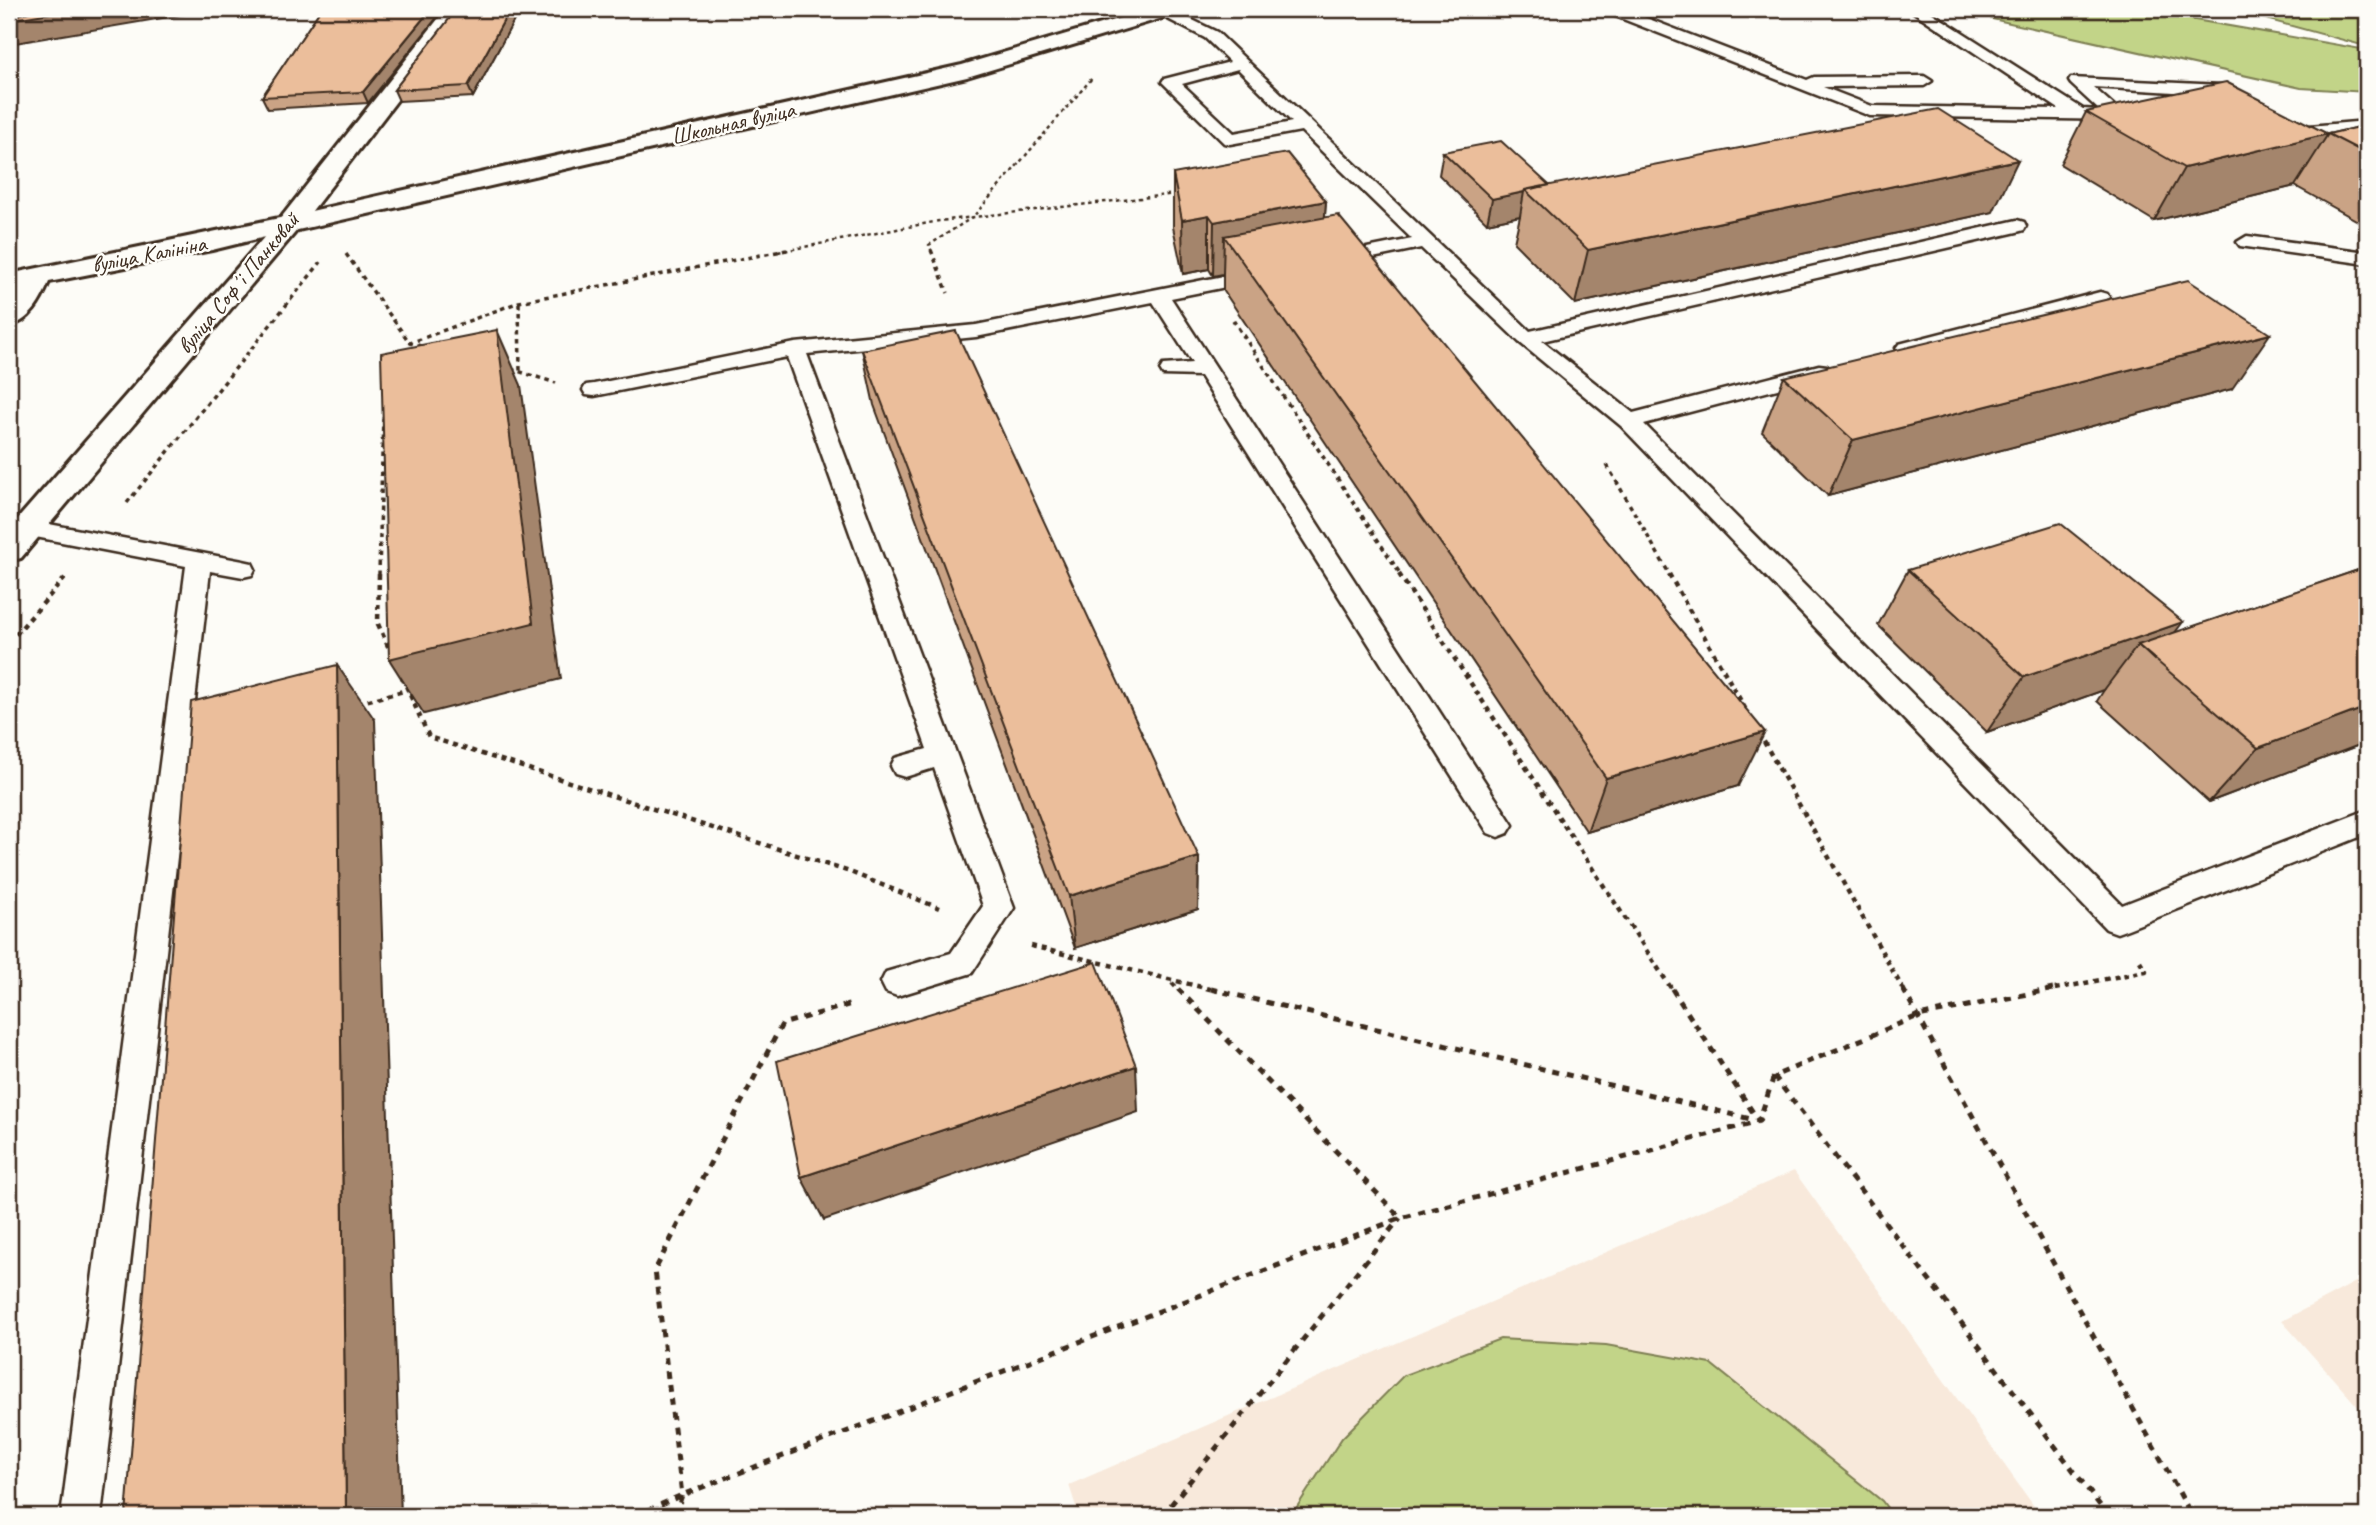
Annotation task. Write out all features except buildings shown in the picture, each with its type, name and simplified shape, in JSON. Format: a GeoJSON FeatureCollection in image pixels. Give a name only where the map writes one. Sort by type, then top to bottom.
{"type":"FeatureCollection","features":[{"type":"Feature","properties":{"kind":"street","name":"вуліца Софʼі Панковай"},"geometry":{"type":"LineString","coordinates":[[19,539],[289,224],[457,9]]}},
{"type":"Feature","properties":{"kind":"street","name":"Школьная вуліца"},"geometry":{"type":"LineString","coordinates":[[289,224],[967,70],[1169,10]]}},
{"type":"Feature","properties":{"kind":"street","name":"вуліца Калініна"},"geometry":{"type":"LineString","coordinates":[[9,282],[289,224]]}},
{"type":"Feature","properties":{"kind":"street"},"geometry":{"type":"LineString","coordinates":[[9,318],[27,300],[38,276]]}},
{"type":"Feature","properties":{"kind":"lane"},"geometry":{"type":"LineString","coordinates":[[1611,9],[1870,111],[2077,113],[2138,118]]}},
{"type":"Feature","properties":{"kind":"lane"},"geometry":{"type":"LineString","coordinates":[[1916,9],[2077,113]]}},
{"type":"Feature","properties":{"kind":"lane"},"geometry":{"type":"LineString","coordinates":[[1169,10],[1211,35],[1423,242],[1526,338],[1629,421],[2117,920],[2367,822]]}},
{"type":"Feature","properties":{"kind":"lane"},"geometry":{"type":"LineString","coordinates":[[1240,64],[1170,82],[1230,139],[1303,125]]}},
{"type":"Feature","properties":{"kind":"lane"},"geometry":{"type":"LineString","coordinates":[[1801,82],[1924,81]]}},
{"type":"Feature","properties":{"kind":"lane"},"geometry":{"type":"LineString","coordinates":[[2113,114],[2077,81],[2222,90]]}},
{"type":"Feature","properties":{"kind":"lane"},"geometry":{"type":"LineString","coordinates":[[2269,128],[2309,131],[2367,126]]}},
{"type":"Feature","properties":{"kind":"lane"},"geometry":{"type":"LineString","coordinates":[[1526,338],[2017,226]]}},
{"type":"Feature","properties":{"kind":"lane"},"geometry":{"type":"LineString","coordinates":[[1306,265],[1423,242]]}},
{"type":"Feature","properties":{"kind":"lane"},"geometry":{"type":"LineString","coordinates":[[2247,242],[2367,258]]}},
{"type":"Feature","properties":{"kind":"lane"},"geometry":{"type":"LineString","coordinates":[[594,390],[795,349],[976,331],[1279,271]]}},
{"type":"Feature","properties":{"kind":"lane"},"geometry":{"type":"LineString","coordinates":[[1159,295],[1498,825]]}},
{"type":"Feature","properties":{"kind":"lane"},"geometry":{"type":"LineString","coordinates":[[1885,354],[2100,298]]}},
{"type":"Feature","properties":{"kind":"lane"},"geometry":{"type":"LineString","coordinates":[[795,349],[999,908],[961,962],[897,982]]}},
{"type":"Feature","properties":{"kind":"lane"},"geometry":{"type":"LineString","coordinates":[[1629,421],[1844,365]]}},
{"type":"Feature","properties":{"kind":"lane"},"geometry":{"type":"LineString","coordinates":[[1171,370],[1206,369]]}},
{"type":"Feature","properties":{"kind":"lane"},"geometry":{"type":"LineString","coordinates":[[19,539],[96,542],[243,569]]}},
{"type":"Feature","properties":{"kind":"lane"},"geometry":{"type":"LineString","coordinates":[[81,1516],[200,561]]}},
{"type":"Feature","properties":{"kind":"lane"},"geometry":{"type":"LineString","coordinates":[[905,766],[943,755]]}},
{"type":"Feature","properties":{"kind":"path"},"geometry":{"type":"LineString","coordinates":[[948,293],[929,245],[974,217],[1097,73]]}},
{"type":"Feature","properties":{"kind":"path"},"geometry":{"type":"LineString","coordinates":[[405,355],[410,343],[519,302],[939,221],[1178,194]]}},
{"type":"Feature","properties":{"kind":"path"},"geometry":{"type":"LineString","coordinates":[[9,642],[96,542],[328,253]]}},
{"type":"Feature","properties":{"kind":"path"},"geometry":{"type":"LineString","coordinates":[[345,254],[410,343],[435,350]]}},
{"type":"Feature","properties":{"kind":"path"},"geometry":{"type":"LineString","coordinates":[[519,302],[520,372]]}},
{"type":"Feature","properties":{"kind":"path"},"geometry":{"type":"LineString","coordinates":[[1227,310],[1759,1121]]}},
{"type":"Feature","properties":{"kind":"path"},"geometry":{"type":"LineString","coordinates":[[508,369],[557,383]]}},
{"type":"Feature","properties":{"kind":"path"},"geometry":{"type":"LineString","coordinates":[[508,374],[520,372]]}},
{"type":"Feature","properties":{"kind":"path"},"geometry":{"type":"LineString","coordinates":[[383,415],[378,624],[393,657]]}},
{"type":"Feature","properties":{"kind":"path"},"geometry":{"type":"LineString","coordinates":[[1605,461],[1748,714]]}},
{"type":"Feature","properties":{"kind":"path"},"geometry":{"type":"LineString","coordinates":[[398,668],[429,737],[850,872]]}},
{"type":"Feature","properties":{"kind":"path"},"geometry":{"type":"LineString","coordinates":[[354,704],[407,690]]}},
{"type":"Feature","properties":{"kind":"path"},"geometry":{"type":"LineString","coordinates":[[1755,726],[1919,1016],[2192,1516]]}},
{"type":"Feature","properties":{"kind":"path"},"geometry":{"type":"LineString","coordinates":[[1759,1121],[1774,1076],[1919,1016],[2146,971],[2117,920]]}},
{"type":"Feature","properties":{"kind":"path"},"geometry":{"type":"LineString","coordinates":[[1041,949],[1759,1121]]}},
{"type":"Feature","properties":{"kind":"path"},"geometry":{"type":"LineString","coordinates":[[1170,981],[1401,1218]]}},
{"type":"Feature","properties":{"kind":"path"},"geometry":{"type":"LineString","coordinates":[[675,1516],[682,1495],[656,1270],[782,1024]]}},
{"type":"Feature","properties":{"kind":"path"},"geometry":{"type":"LineString","coordinates":[[1774,1076],[2108,1516]]}},
{"type":"Feature","properties":{"kind":"path"},"geometry":{"type":"LineString","coordinates":[[635,1516],[682,1495],[1401,1218],[1759,1121]]}},
{"type":"Feature","properties":{"kind":"path"},"geometry":{"type":"LineString","coordinates":[[1161,1516],[1401,1218]]}},
{"type":"Feature","properties":{"kind":"shaded area"},"geometry":{"type":"Polygon","coordinates":[[[1794,1171],[2041,1516],[1079,1516],[1069,1485],[1794,1171]]]}},
{"type":"Feature","properties":{"kind":"shaded area"},"geometry":{"type":"Polygon","coordinates":[[[2367,1276],[2367,1417],[2282,1321],[2367,1276]]]}},
{"type":"Feature","properties":{"kind":"green space"},"geometry":{"type":"Polygon","coordinates":[[[2003,9],[2132,9],[2367,50],[2367,92],[2301,88],[1992,19],[2003,9]]]}},
{"type":"Feature","properties":{"kind":"green space"},"geometry":{"type":"Polygon","coordinates":[[[2229,9],[2367,9],[2367,44],[2365,46],[2229,9]]]}},
{"type":"Feature","properties":{"kind":"green space"},"geometry":{"type":"Polygon","coordinates":[[[1500,1339],[1606,1345],[1711,1364],[1882,1501],[1893,1516],[1291,1516],[1342,1438],[1404,1375],[1500,1339]]]}}]}
